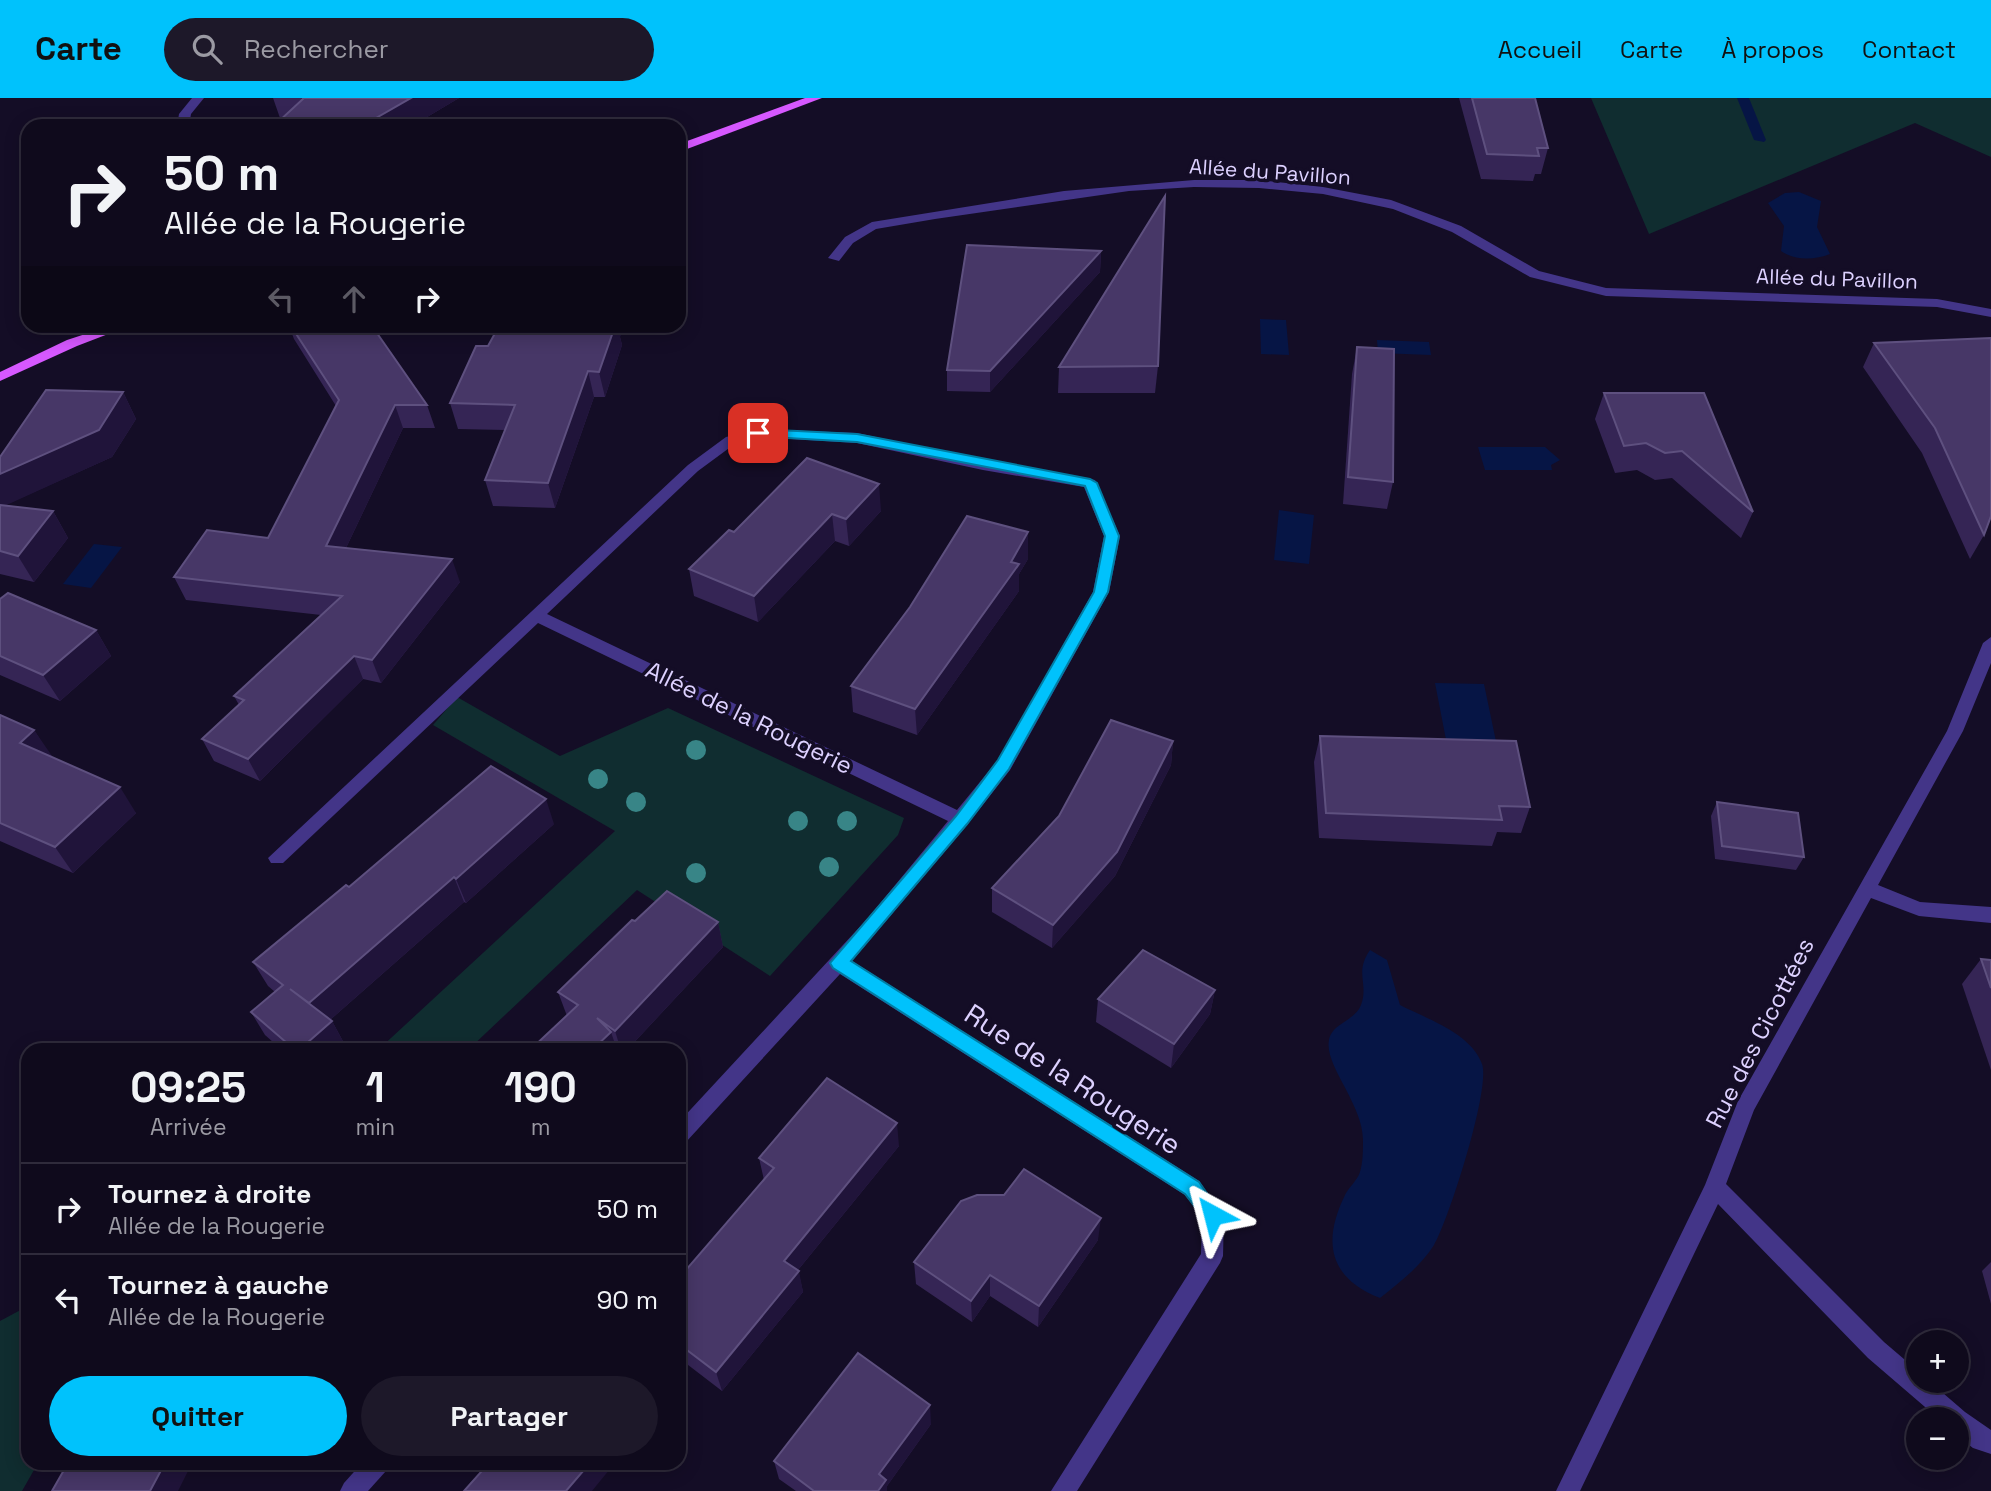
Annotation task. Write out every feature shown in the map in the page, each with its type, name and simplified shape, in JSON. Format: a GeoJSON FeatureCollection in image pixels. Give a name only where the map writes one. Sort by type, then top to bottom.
{"type":"FeatureCollection","features":[{"type":"Feature","properties":{"kind":"main road"},"geometry":{"type":"LineString","coordinates":[[686,145],[816,98]]}},
{"type":"Feature","properties":{"kind":"main road"},"geometry":{"type":"LineString","coordinates":[[0,377],[103,333]]}},
{"type":"Feature","properties":{"kind":"street"},"geometry":{"type":"LineString","coordinates":[[184,119],[184,114],[198,98]]}},
{"type":"Feature","properties":{"kind":"street","name":"Allée du Pavillon"},"geometry":{"type":"LineString","coordinates":[[834,258],[849,240],[872,226],[1056,195],[1155,186],[1226,184],[1345,195],[1409,210],[1450,225],[1525,270],[1582,288],[1606,292],[1924,302],[1991,313]]}},
{"type":"Feature","properties":{"kind":"street"},"geometry":{"type":"LineString","coordinates":[[277,858],[693,468],[731,440],[758,433],[857,438],[1090,483],[1112,536],[1101,592],[1003,765],[961,820],[839,963],[686,1128]]}},
{"type":"Feature","properties":{"kind":"street","name":"Allée de la Rougerie"},"geometry":{"type":"LineString","coordinates":[[537,616],[961,820]]}},
{"type":"Feature","properties":{"kind":"street","name":"Rue des Cicottées"},"geometry":{"type":"LineString","coordinates":[[1568,1491],[1715,1187],[1745,1107],[1955,731],[1991,643]]}},
{"type":"Feature","properties":{"kind":"street"},"geometry":{"type":"LineString","coordinates":[[1867,888],[1919,909],[1991,915]]}},
{"type":"Feature","properties":{"kind":"street","name":"Rue de la Rougerie"},"geometry":{"type":"LineString","coordinates":[[839,963],[1192,1188],[1213,1215],[1212,1255],[1063,1491]]}},
{"type":"Feature","properties":{"kind":"street"},"geometry":{"type":"LineString","coordinates":[[1715,1187],[1875,1350],[1942,1407]]}},
{"type":"Feature","properties":{"kind":"street"},"geometry":{"type":"LineString","coordinates":[[1969,1430],[1980,1440],[1991,1442]]}},
{"type":"Feature","properties":{"kind":"street"},"geometry":{"type":"LineString","coordinates":[[352,1491],[372,1470]]}},
{"type":"Feature","properties":{"kind":"green space"},"geometry":{"type":"Polygon","coordinates":[[[1591,98],[1991,98],[1991,157],[1915,123],[1649,234],[1591,98]]]}},
{"type":"Feature","properties":{"kind":"green space"},"geometry":{"type":"Polygon","coordinates":[[[457,697],[560,756],[668,708],[904,818],[898,835],[770,976],[637,890],[475,1043],[386,1043],[615,831],[433,725],[457,697]]]}},
{"type":"Feature","properties":{"kind":"green space"},"geometry":{"type":"Polygon","coordinates":[[[21,1310],[21,1470],[34,1470],[22,1491],[0,1491],[0,1321],[21,1310]]]}},
{"type":"Feature","properties":{"kind":"shaded area"},"geometry":{"type":"Polygon","coordinates":[[[1799,192],[1821,201],[1817,227],[1830,254],[1805,258],[1792,257],[1781,251],[1784,226],[1768,203],[1785,193],[1799,192]]]}},
{"type":"Feature","properties":{"kind":"shaded area"},"geometry":{"type":"Polygon","coordinates":[[[1260,319],[1286,320],[1289,355],[1261,354],[1260,319]]]}},
{"type":"Feature","properties":{"kind":"shaded area"},"geometry":{"type":"Polygon","coordinates":[[[1377,340],[1429,342],[1431,355],[1378,353],[1377,340]]]}},
{"type":"Feature","properties":{"kind":"shaded area"},"geometry":{"type":"Polygon","coordinates":[[[1478,447],[1545,447],[1560,460],[1551,465],[1552,470],[1485,470],[1478,447]]]}},
{"type":"Feature","properties":{"kind":"shaded area"},"geometry":{"type":"Polygon","coordinates":[[[1279,510],[1314,515],[1309,564],[1274,560],[1279,510]]]}},
{"type":"Feature","properties":{"kind":"shaded area"},"geometry":{"type":"Polygon","coordinates":[[[94,544],[122,547],[91,588],[63,584],[94,544]]]}},
{"type":"Feature","properties":{"kind":"shaded area"},"geometry":{"type":"Polygon","coordinates":[[[1435,683],[1484,684],[1498,751],[1448,750],[1435,683]]]}},
{"type":"Feature","properties":{"kind":"shaded area"},"geometry":{"type":"Polygon","coordinates":[[[1370,950],[1387,960],[1400,1005],[1458,1035],[1476,1053],[1482,1064],[1483,1078],[1467,1155],[1434,1245],[1409,1274],[1380,1298],[1363,1290],[1340,1269],[1333,1243],[1338,1212],[1360,1172],[1363,1140],[1357,1113],[1332,1061],[1329,1040],[1334,1030],[1354,1015],[1361,1005],[1364,990],[1363,965],[1370,950]]]}},
{"type":"Feature","properties":{"kind":"building"},"geometry":{"type":"Polygon","coordinates":[[[304,98],[411,98],[374,119],[281,119],[304,98]]]}},
{"type":"Feature","properties":{"kind":"building"},"geometry":{"type":"Polygon","coordinates":[[[1472,98],[1535,98],[1548,148],[1537,148],[1539,156],[1487,154],[1472,98]]]}},
{"type":"Feature","properties":{"kind":"building"},"geometry":{"type":"Polygon","coordinates":[[[1165,196],[1158,366],[1059,367],[1165,196]]]}},
{"type":"Feature","properties":{"kind":"building"},"geometry":{"type":"Polygon","coordinates":[[[967,245],[1101,251],[990,371],[947,370],[967,245]]]}},
{"type":"Feature","properties":{"kind":"building"},"geometry":{"type":"Polygon","coordinates":[[[296,333],[377,333],[427,405],[395,405],[326,546],[452,559],[372,660],[354,656],[248,759],[202,739],[244,700],[234,696],[342,596],[174,577],[207,530],[268,538],[339,400],[296,333]]]}},
{"type":"Feature","properties":{"kind":"building"},"geometry":{"type":"Polygon","coordinates":[[[495,333],[613,333],[599,372],[588,371],[548,483],[485,480],[515,405],[450,403],[476,346],[488,346],[495,333]]]}},
{"type":"Feature","properties":{"kind":"building"},"geometry":{"type":"Polygon","coordinates":[[[1991,338],[1991,516],[1984,535],[1935,428],[1874,343],[1991,338]]]}},
{"type":"Feature","properties":{"kind":"building"},"geometry":{"type":"Polygon","coordinates":[[[1357,347],[1394,349],[1393,482],[1348,477],[1357,347]]]}},
{"type":"Feature","properties":{"kind":"building"},"geometry":{"type":"Polygon","coordinates":[[[46,390],[123,392],[99,430],[0,474],[0,457],[46,390]]]}},
{"type":"Feature","properties":{"kind":"building"},"geometry":{"type":"Polygon","coordinates":[[[1604,393],[1704,393],[1753,512],[1682,451],[1665,453],[1646,443],[1624,446],[1604,393]]]}},
{"type":"Feature","properties":{"kind":"building"},"geometry":{"type":"Polygon","coordinates":[[[807,458],[879,484],[846,519],[832,514],[754,596],[689,569],[729,530],[734,532],[807,458]]]}},
{"type":"Feature","properties":{"kind":"building"},"geometry":{"type":"Polygon","coordinates":[[[0,505],[53,511],[18,556],[0,551],[0,505]]]}},
{"type":"Feature","properties":{"kind":"building"},"geometry":{"type":"Polygon","coordinates":[[[967,516],[1028,532],[1011,562],[1019,564],[915,709],[851,686],[910,607],[967,516]]]}},
{"type":"Feature","properties":{"kind":"building"},"geometry":{"type":"Polygon","coordinates":[[[8,593],[96,630],[43,675],[0,656],[0,599],[8,593]]]}},
{"type":"Feature","properties":{"kind":"building"},"geometry":{"type":"Polygon","coordinates":[[[0,715],[34,730],[20,743],[120,787],[55,847],[0,823],[0,715]]]}},
{"type":"Feature","properties":{"kind":"building"},"geometry":{"type":"Polygon","coordinates":[[[1111,720],[1173,741],[1117,852],[1053,925],[992,888],[1059,816],[1111,720]]]}},
{"type":"Feature","properties":{"kind":"building"},"geometry":{"type":"Polygon","coordinates":[[[1320,736],[1516,741],[1530,807],[1499,806],[1502,820],[1326,813],[1320,736]]]}},
{"type":"Feature","properties":{"kind":"building"},"geometry":{"type":"Polygon","coordinates":[[[491,766],[546,799],[309,1003],[290,989],[332,1021],[307,1043],[287,1043],[251,1012],[283,985],[253,962],[346,885],[349,887],[491,766]]]}},
{"type":"Feature","properties":{"kind":"building"},"geometry":{"type":"Polygon","coordinates":[[[1717,802],[1798,813],[1804,857],[1722,846],[1717,802]]]}},
{"type":"Feature","properties":{"kind":"building"},"geometry":{"type":"Polygon","coordinates":[[[667,891],[718,922],[615,1031],[597,1018],[611,1032],[599,1043],[537,1043],[578,1005],[558,992],[632,920],[635,921],[667,891]]]}},
{"type":"Feature","properties":{"kind":"building"},"geometry":{"type":"Polygon","coordinates":[[[1143,950],[1215,990],[1174,1044],[1098,999],[1143,950]]]}},
{"type":"Feature","properties":{"kind":"building"},"geometry":{"type":"Polygon","coordinates":[[[1981,959],[1991,960],[1991,988],[1981,959]]]}},
{"type":"Feature","properties":{"kind":"building"},"geometry":{"type":"Polygon","coordinates":[[[827,1078],[897,1123],[784,1261],[799,1271],[716,1372],[686,1349],[686,1270],[774,1168],[759,1158],[827,1078]]]}},
{"type":"Feature","properties":{"kind":"building"},"geometry":{"type":"Polygon","coordinates":[[[1024,1169],[1101,1218],[1039,1306],[990,1275],[971,1301],[914,1262],[961,1201],[977,1195],[1004,1195],[1024,1169]]]}},
{"type":"Feature","properties":{"kind":"building"},"geometry":{"type":"Polygon","coordinates":[[[858,1353],[930,1405],[879,1474],[886,1480],[878,1491],[814,1491],[774,1461],[858,1353]]]}},
{"type":"Feature","properties":{"kind":"building"},"geometry":{"type":"Polygon","coordinates":[[[64,1470],[161,1470],[150,1491],[52,1491],[64,1470]]]}},
{"type":"Feature","properties":{"kind":"building"},"geometry":{"type":"Polygon","coordinates":[[[483,1470],[584,1470],[566,1491],[464,1491],[483,1470]]]}},
{"type":"Feature","properties":{"kind":"waterway"},"geometry":{"type":"LineString","coordinates":[[1743,98],[1760,140]]}},
{"type":"Feature","properties":{"kind":"route"},"geometry":{"type":"LineString","coordinates":[[758,433],[857,438],[984,465],[1090,483],[1112,536],[1101,592],[1003,765],[961,820],[839,963],[1192,1188],[1213,1215]]}}]}
